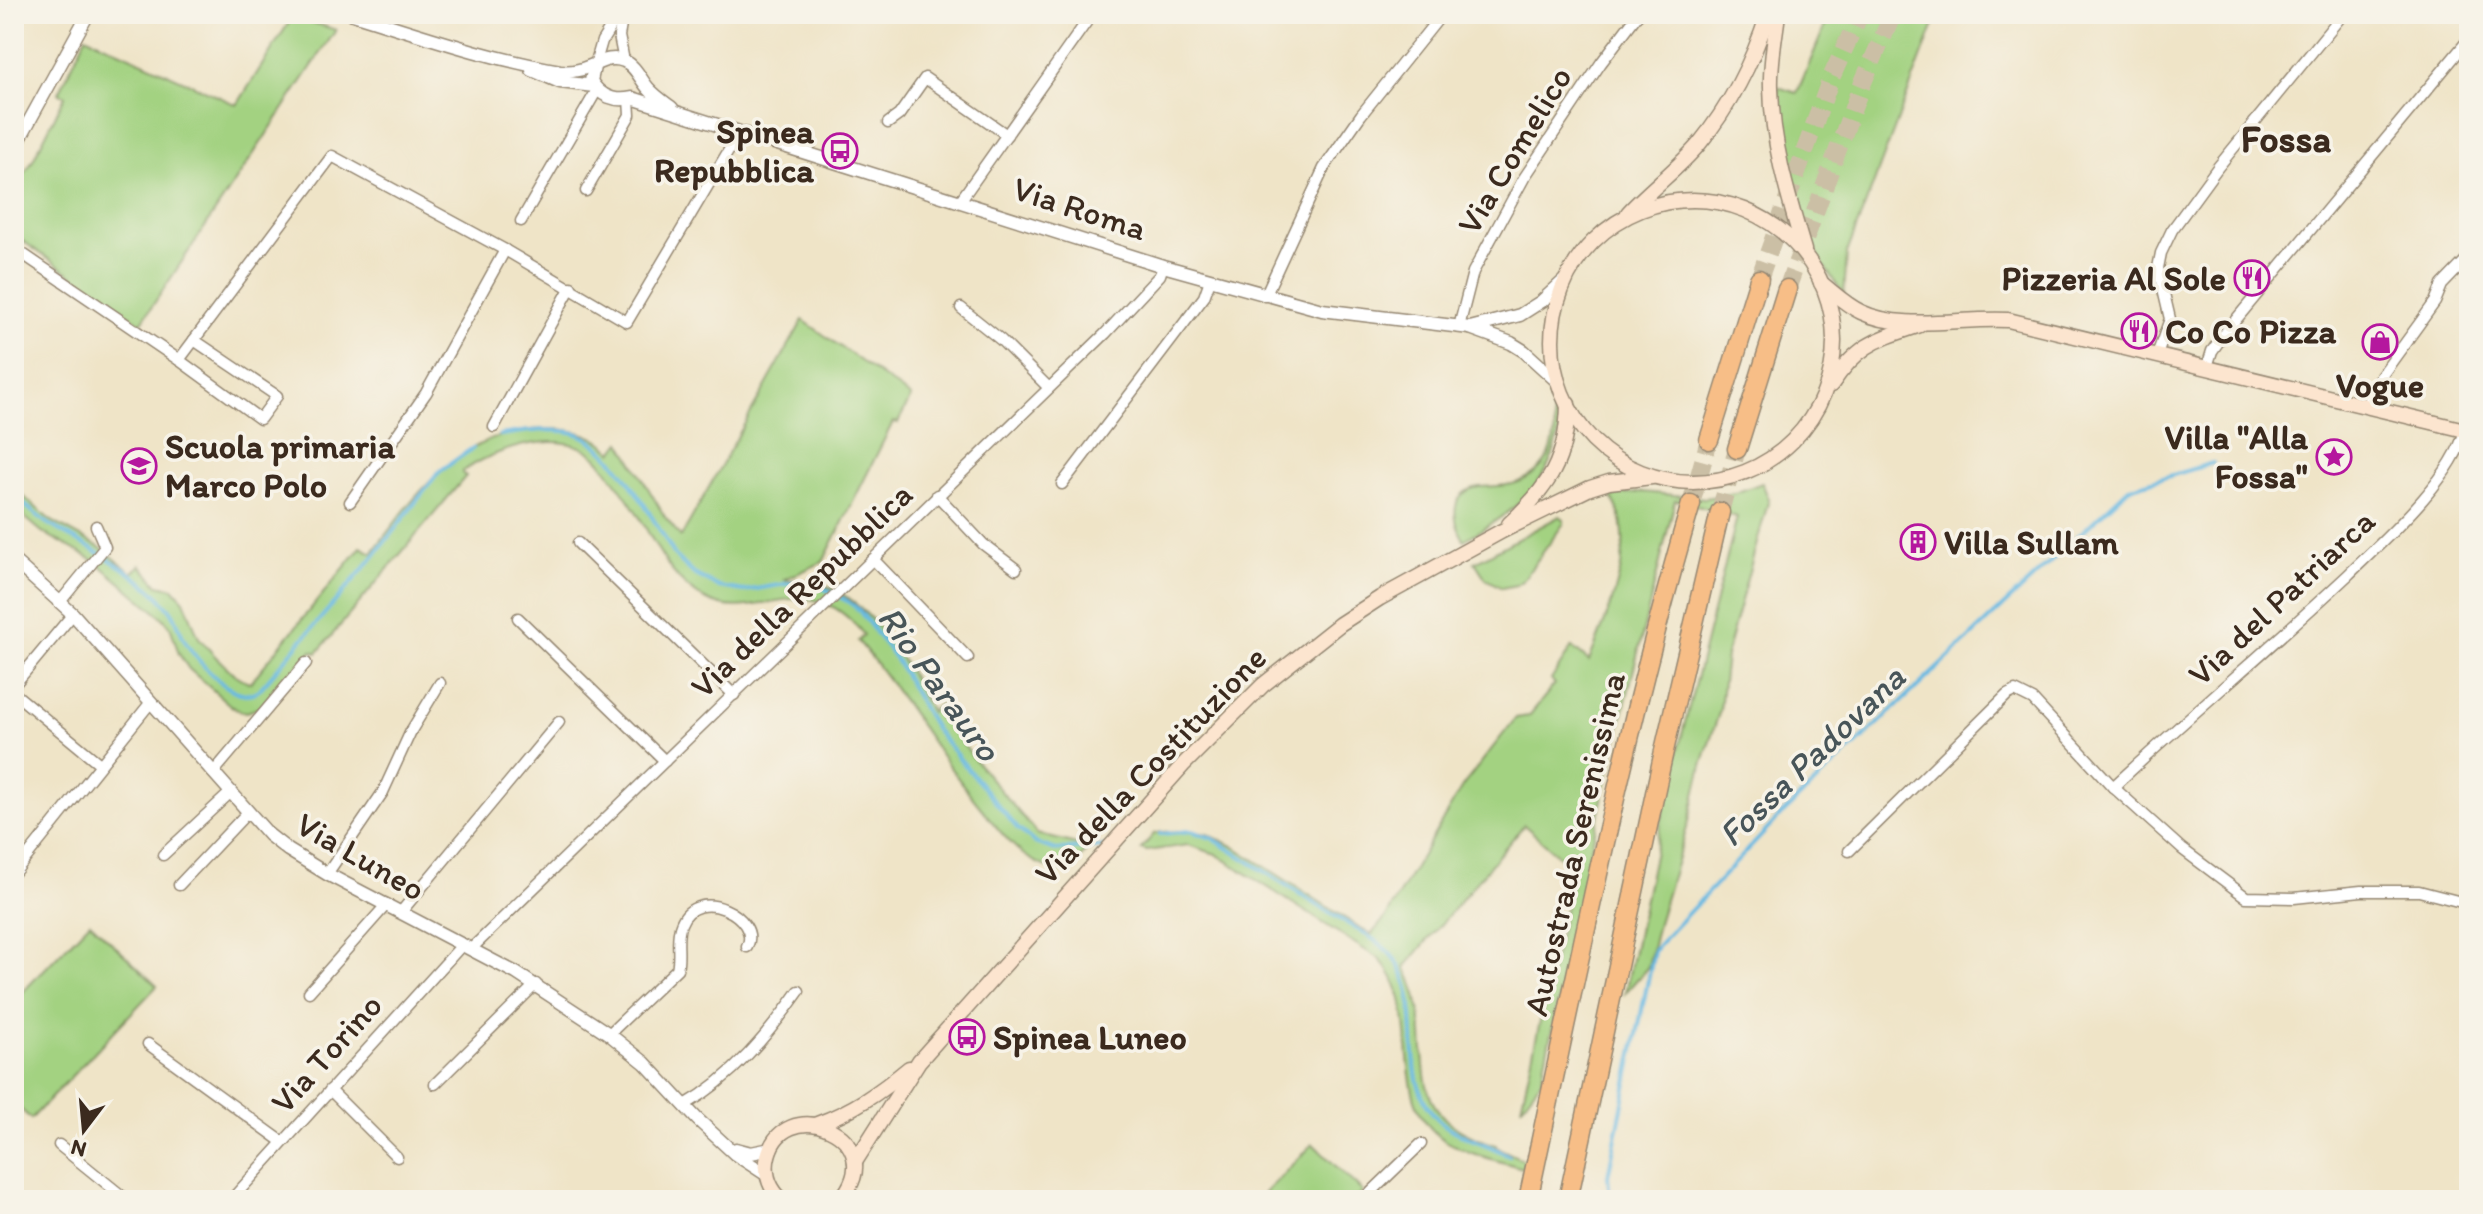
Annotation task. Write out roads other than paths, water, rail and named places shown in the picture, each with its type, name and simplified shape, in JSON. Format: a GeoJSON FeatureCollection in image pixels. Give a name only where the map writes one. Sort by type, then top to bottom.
{"type":"FeatureCollection","features":[{"type":"Feature","properties":{"kind":"highway"},"geometry":{"type":"LineString","coordinates":[[1709,440],[1759,279]]}},
{"type":"Feature","properties":{"kind":"highway"},"geometry":{"type":"LineString","coordinates":[[1737,449],[1787,289]]}},
{"type":"Feature","properties":{"kind":"highway","name":"Autostrada Serenissima"},"geometry":{"type":"LineString","coordinates":[[1528,1200],[1627,747],[1657,622],[1691,504]]}},
{"type":"Feature","properties":{"kind":"highway","name":"Autostrada Serenissima"},"geometry":{"type":"LineString","coordinates":[[1568,1200],[1664,751],[1720,512]]}},
{"type":"Feature","properties":{"kind":"main road"},"geometry":{"type":"LineString","coordinates":[[1624,218],[1652,206],[1678,200],[1726,204],[1763,219],[1791,241],[1821,283],[1830,308],[1834,333],[1832,366],[1822,397],[1811,419],[1793,440],[1777,454],[1744,473],[1709,481],[1680,482],[1652,477],[1626,467],[1602,450],[1588,435],[1558,382],[1553,346],[1554,318],[1568,277],[1592,242],[1624,218],[1698,145],[1744,74],[1758,46],[1768,14]]}},
{"type":"Feature","properties":{"kind":"main road"},"geometry":{"type":"LineString","coordinates":[[1778,14],[1771,85],[1773,122],[1777,154],[1806,258]]}},
{"type":"Feature","properties":{"kind":"main road"},"geometry":{"type":"LineString","coordinates":[[1821,283],[1869,315],[1928,322],[2008,320],[2467,430]]}},
{"type":"Feature","properties":{"kind":"main road"},"geometry":{"type":"LineString","coordinates":[[1822,397],[1856,352],[1872,342],[1928,322]]}},
{"type":"Feature","properties":{"kind":"main road"},"geometry":{"type":"LineString","coordinates":[[1502,531],[1531,504],[1554,473],[1565,446],[1568,404]]}},
{"type":"Feature","properties":{"kind":"main road"},"geometry":{"type":"LineString","coordinates":[[1502,531],[1590,488],[1609,482],[1652,477]]}},
{"type":"Feature","properties":{"kind":"main road","name":"Via della Costituzione"},"geometry":{"type":"LineString","coordinates":[[841,1199],[854,1177],[855,1162],[919,1061],[1183,765],[1263,685],[1303,651],[1350,617],[1502,531]]}},
{"type":"Feature","properties":{"kind":"main road","name":"Via della Costituzione"},"geometry":{"type":"LineString","coordinates":[[771,1149],[778,1137],[790,1128],[817,1124],[854,1109],[919,1061]]}},
{"type":"Feature","properties":{"kind":"main road"},"geometry":{"type":"LineString","coordinates":[[817,1124],[831,1128],[842,1136],[851,1148],[855,1162]]}},
{"type":"Feature","properties":{"kind":"main road"},"geometry":{"type":"LineString","coordinates":[[763,1200],[771,1149]]}},
{"type":"Feature","properties":{"kind":"main road"},"geometry":{"type":"LineString","coordinates":[[768,1178],[782,1200]]}},
{"type":"Feature","properties":{"kind":"street"},"geometry":{"type":"LineString","coordinates":[[14,149],[88,14]]}},
{"type":"Feature","properties":{"kind":"street","name":"Via Roma"},"geometry":{"type":"LineString","coordinates":[[353,14],[524,66],[560,82],[595,88],[608,97],[630,98],[678,112],[1265,296],[1343,313],[1465,327]]}},
{"type":"Feature","properties":{"kind":"street"},"geometry":{"type":"LineString","coordinates":[[521,221],[595,88],[591,76],[602,41],[621,14]]}},
{"type":"Feature","properties":{"kind":"street"},"geometry":{"type":"LineString","coordinates":[[621,14],[620,44],[624,61]]}},
{"type":"Feature","properties":{"kind":"street"},"geometry":{"type":"LineString","coordinates":[[960,201],[1092,14]]}},
{"type":"Feature","properties":{"kind":"street"},"geometry":{"type":"LineString","coordinates":[[1265,296],[1324,168],[1361,115],[1442,14]]}},
{"type":"Feature","properties":{"kind":"street","name":"Via Comelico"},"geometry":{"type":"LineString","coordinates":[[1465,327],[1473,272],[1524,178],[1638,14]]}},
{"type":"Feature","properties":{"kind":"street"},"geometry":{"type":"LineString","coordinates":[[2157,355],[2170,319],[2158,268],[2172,230],[2218,167],[2343,14]]}},
{"type":"Feature","properties":{"kind":"street"},"geometry":{"type":"LineString","coordinates":[[2207,367],[2212,351],[2224,334],[2469,39]]}},
{"type":"Feature","properties":{"kind":"street"},"geometry":{"type":"LineString","coordinates":[[602,41],[620,44]]}},
{"type":"Feature","properties":{"kind":"street","name":"Via Roma"},"geometry":{"type":"LineString","coordinates":[[524,66],[573,72],[608,59],[624,61],[657,97],[678,112]]}},
{"type":"Feature","properties":{"kind":"street"},"geometry":{"type":"LineString","coordinates":[[586,191],[630,115],[630,98],[639,89],[639,76]]}},
{"type":"Feature","properties":{"kind":"street"},"geometry":{"type":"LineString","coordinates":[[888,123],[899,115],[925,78],[1007,135]]}},
{"type":"Feature","properties":{"kind":"street"},"geometry":{"type":"LineString","coordinates":[[179,360],[332,156],[571,287],[627,322],[729,150],[736,131]]}},
{"type":"Feature","properties":{"kind":"street"},"geometry":{"type":"LineString","coordinates":[[14,248],[260,419],[277,396],[194,340]]}},
{"type":"Feature","properties":{"kind":"street"},"geometry":{"type":"LineString","coordinates":[[350,502],[426,393],[505,250]]}},
{"type":"Feature","properties":{"kind":"street"},"geometry":{"type":"LineString","coordinates":[[2367,406],[2372,389],[2435,302],[2442,285],[2469,257]]}},
{"type":"Feature","properties":{"kind":"street","name":"Via della Repubblica"},"geometry":{"type":"LineString","coordinates":[[467,946],[734,695],[1125,313],[1160,275],[1163,266]]}},
{"type":"Feature","properties":{"kind":"street"},"geometry":{"type":"LineString","coordinates":[[1465,327],[1520,315],[1542,301],[1568,277]]}},
{"type":"Feature","properties":{"kind":"street"},"geometry":{"type":"LineString","coordinates":[[1062,484],[1204,297],[1210,280]]}},
{"type":"Feature","properties":{"kind":"street"},"geometry":{"type":"LineString","coordinates":[[494,427],[571,287]]}},
{"type":"Feature","properties":{"kind":"street"},"geometry":{"type":"LineString","coordinates":[[961,308],[1001,340],[1048,387]]}},
{"type":"Feature","properties":{"kind":"street"},"geometry":{"type":"LineString","coordinates":[[1465,327],[1511,343],[1558,382]]}},
{"type":"Feature","properties":{"kind":"street","name":"Via del Patriarca"},"geometry":{"type":"LineString","coordinates":[[2113,787],[2302,618],[2405,519],[2449,463],[2467,430]]}},
{"type":"Feature","properties":{"kind":"street"},"geometry":{"type":"LineString","coordinates":[[937,495],[983,544],[1016,569]]}},
{"type":"Feature","properties":{"kind":"street"},"geometry":{"type":"LineString","coordinates":[[60,602],[100,554],[96,526]]}},
{"type":"Feature","properties":{"kind":"street"},"geometry":{"type":"LineString","coordinates":[[578,543],[734,695]]}},
{"type":"Feature","properties":{"kind":"street"},"geometry":{"type":"LineString","coordinates":[[873,559],[968,658]]}},
{"type":"Feature","properties":{"kind":"street","name":"Via Luneo"},"geometry":{"type":"LineString","coordinates":[[14,561],[73,614],[269,835],[327,874],[536,984],[609,1034],[645,1063],[735,1154],[768,1178]]}},
{"type":"Feature","properties":{"kind":"street"},"geometry":{"type":"LineString","coordinates":[[14,685],[73,614]]}},
{"type":"Feature","properties":{"kind":"street"},"geometry":{"type":"LineString","coordinates":[[518,618],[665,761]]}},
{"type":"Feature","properties":{"kind":"street"},"geometry":{"type":"LineString","coordinates":[[213,773],[306,663]]}},
{"type":"Feature","properties":{"kind":"street"},"geometry":{"type":"LineString","coordinates":[[327,874],[383,792],[411,731],[440,683]]}},
{"type":"Feature","properties":{"kind":"street"},"geometry":{"type":"LineString","coordinates":[[1849,851],[2007,695],[2015,691],[2033,700],[2113,787],[2182,849],[2246,897],[2294,898],[2361,891],[2419,891],[2469,904]]}},
{"type":"Feature","properties":{"kind":"street"},"geometry":{"type":"LineString","coordinates":[[14,693],[100,764]]}},
{"type":"Feature","properties":{"kind":"street"},"geometry":{"type":"LineString","coordinates":[[14,872],[151,702]]}},
{"type":"Feature","properties":{"kind":"street"},"geometry":{"type":"LineString","coordinates":[[401,912],[559,722]]}},
{"type":"Feature","properties":{"kind":"street"},"geometry":{"type":"LineString","coordinates":[[163,855],[231,792]]}},
{"type":"Feature","properties":{"kind":"street"},"geometry":{"type":"LineString","coordinates":[[179,885],[248,812]]}},
{"type":"Feature","properties":{"kind":"street"},"geometry":{"type":"LineString","coordinates":[[309,992],[387,904]]}},
{"type":"Feature","properties":{"kind":"street"},"geometry":{"type":"LineString","coordinates":[[609,1034],[677,969],[679,929],[692,910],[708,904],[726,909],[748,930],[747,947]]}},
{"type":"Feature","properties":{"kind":"street","name":"Via Torino"},"geometry":{"type":"LineString","coordinates":[[238,1197],[330,1090],[467,946]]}},
{"type":"Feature","properties":{"kind":"street"},"geometry":{"type":"LineString","coordinates":[[435,1084],[536,984]]}},
{"type":"Feature","properties":{"kind":"street"},"geometry":{"type":"LineString","coordinates":[[685,1105],[741,1062],[777,1022],[799,991]]}},
{"type":"Feature","properties":{"kind":"street"},"geometry":{"type":"LineString","coordinates":[[148,1044],[283,1142]]}},
{"type":"Feature","properties":{"kind":"street"},"geometry":{"type":"LineString","coordinates":[[330,1090],[397,1157]]}},
{"type":"Feature","properties":{"kind":"street"},"geometry":{"type":"LineString","coordinates":[[725,1144],[751,1153],[771,1149]]}},
{"type":"Feature","properties":{"kind":"street"},"geometry":{"type":"LineString","coordinates":[[1363,1200],[1421,1144]]}},
{"type":"Feature","properties":{"kind":"street"},"geometry":{"type":"LineString","coordinates":[[59,1145],[127,1200]]}},
{"type":"Feature","properties":{"kind":"waterway","name":"Rio Parauro"},"geometry":{"type":"LineString","coordinates":[[500,435],[557,430],[590,440],[619,468],[676,557],[694,574],[719,587],[744,591],[797,582],[821,587],[847,601],[858,609],[895,658],[935,729],[1017,828],[1035,843],[1056,850],[1103,847]]}},
{"type":"Feature","properties":{"kind":"waterway","name":"Rio Parauro"},"geometry":{"type":"LineString","coordinates":[[14,495],[47,523],[143,583],[172,612],[185,641],[207,670],[229,688],[250,693],[260,689],[370,561],[439,472],[473,448]]}},
{"type":"Feature","properties":{"kind":"waterway","name":"Fossa Padovana"},"geometry":{"type":"LineString","coordinates":[[1610,1200],[1608,1176],[1654,951],[1659,944],[1781,815],[2129,488],[2213,463]]}},
{"type":"Feature","properties":{"kind":"waterway","name":"Rio Parauro"},"geometry":{"type":"LineString","coordinates":[[1160,834],[1191,831],[1212,838],[1385,948],[1398,964],[1406,982],[1411,1002],[1415,1065],[1426,1104],[1446,1126],[1509,1156]]}},
{"type":"Feature","properties":{"kind":"tunnel"},"geometry":{"type":"LineString","coordinates":[[1759,279],[1831,78],[1860,14]]}},
{"type":"Feature","properties":{"kind":"tunnel"},"geometry":{"type":"LineString","coordinates":[[1787,289],[1860,89],[1893,14]]}},
{"type":"Feature","properties":{"kind":"tunnel"},"geometry":{"type":"LineString","coordinates":[[1691,504],[1709,440]]}},
{"type":"Feature","properties":{"kind":"tunnel"},"geometry":{"type":"LineString","coordinates":[[1720,512],[1737,449]]}},
{"type":"Feature","properties":{"kind":"place","name":"Spinea Repubblica"},"geometry":{"type":"Point","coordinates":[840,151]}},
{"type":"Feature","properties":{"kind":"place","name":"Pizzeria Al Sole"},"geometry":{"type":"Point","coordinates":[2252,278]}},
{"type":"Feature","properties":{"kind":"place","name":"Co Co Pizza"},"geometry":{"type":"Point","coordinates":[2139,331]}},
{"type":"Feature","properties":{"kind":"place","name":"Vogue"},"geometry":{"type":"Point","coordinates":[2380,342]}},
{"type":"Feature","properties":{"kind":"place","name":"Villa \"Alla Fossa\""},"geometry":{"type":"Point","coordinates":[2334,457]}},
{"type":"Feature","properties":{"kind":"place","name":"Scuola primaria Marco Polo"},"geometry":{"type":"Point","coordinates":[139,466]}},
{"type":"Feature","properties":{"kind":"place","name":"Villa Sullam"},"geometry":{"type":"Point","coordinates":[1918,542]}},
{"type":"Feature","properties":{"kind":"place","name":"Spinea Luneo"},"geometry":{"type":"Point","coordinates":[967,1037]}},
{"type":"Feature","properties":{"kind":"district","name":"Fossa"},"geometry":{"type":"Point","coordinates":[2286,139]}}]}
